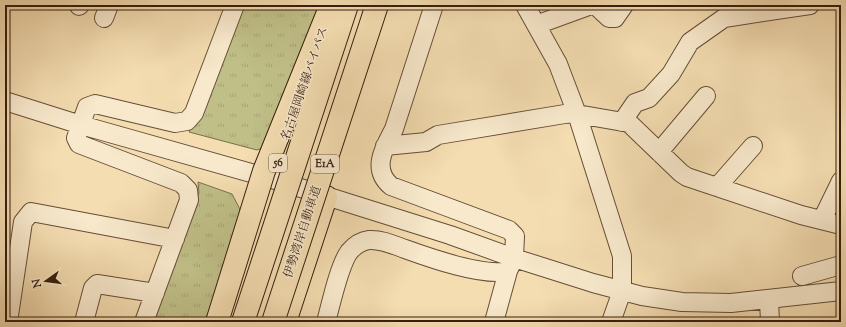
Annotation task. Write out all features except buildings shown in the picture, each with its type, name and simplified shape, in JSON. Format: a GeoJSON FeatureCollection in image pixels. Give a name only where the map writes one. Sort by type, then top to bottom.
{"type":"FeatureCollection","features":[{"type":"Feature","properties":{"kind":"main road","name":"名古屋岡崎線バイパス"},"geometry":{"type":"LineString","coordinates":[[227,322],[269,178],[332,5]]}},
{"type":"Feature","properties":{"kind":"main road"},"geometry":{"type":"LineString","coordinates":[[217,322],[264,171],[332,5]]}},
{"type":"Feature","properties":{"kind":"main road","name":"E1A"},"geometry":{"type":"LineString","coordinates":[[243,322],[347,5]]}},
{"type":"Feature","properties":{"kind":"main road","name":"伊勢湾岸自動車道"},"geometry":{"type":"LineString","coordinates":[[272,322],[320,200],[377,5]]}},
{"type":"Feature","properties":{"kind":"main road"},"geometry":{"type":"LineString","coordinates":[[280,322],[383,5]]}},
{"type":"Feature","properties":{"kind":"main road"},"geometry":{"type":"LineString","coordinates":[[217,322],[269,178]]}},
{"type":"Feature","properties":{"kind":"main road"},"geometry":{"type":"LineString","coordinates":[[286,322],[300,279],[320,200]]}},
{"type":"Feature","properties":{"kind":"street"},"geometry":{"type":"LineString","coordinates":[[144,322],[189,200],[188,190],[185,186],[79,144],[76,138],[85,125],[87,107],[95,104],[174,123],[187,122],[194,112],[235,5]]}},
{"type":"Feature","properties":{"kind":"street"},"geometry":{"type":"LineString","coordinates":[[434,5],[394,129],[379,162],[379,171],[387,183],[391,186],[509,230],[515,236],[511,264],[494,322]]}},
{"type":"Feature","properties":{"kind":"street"},"geometry":{"type":"LineString","coordinates":[[525,5],[558,64],[577,113],[622,256],[622,291],[611,322]]}},
{"type":"Feature","properties":{"kind":"street"},"geometry":{"type":"LineString","coordinates":[[536,25],[591,5]]}},
{"type":"Feature","properties":{"kind":"street"},"geometry":{"type":"LineString","coordinates":[[595,5],[609,18],[615,18],[624,5]]}},
{"type":"Feature","properties":{"kind":"street"},"geometry":{"type":"LineString","coordinates":[[622,122],[635,103],[648,98],[671,74],[690,42],[724,18],[810,5]]}},
{"type":"Feature","properties":{"kind":"street"},"geometry":{"type":"LineString","coordinates":[[659,152],[706,96]]}},
{"type":"Feature","properties":{"kind":"street"},"geometry":{"type":"LineString","coordinates":[[5,101],[269,178],[320,200],[450,235],[511,264],[622,291],[662,300],[731,303],[770,300],[841,291]]}},
{"type":"Feature","properties":{"kind":"street"},"geometry":{"type":"LineString","coordinates":[[385,146],[426,142],[438,135],[577,113],[629,123],[681,173],[717,187],[841,225]]}},
{"type":"Feature","properties":{"kind":"street"},"geometry":{"type":"LineString","coordinates":[[717,187],[753,146]]}},
{"type":"Feature","properties":{"kind":"street"},"geometry":{"type":"LineString","coordinates":[[822,220],[841,181]]}},
{"type":"Feature","properties":{"kind":"street"},"geometry":{"type":"LineString","coordinates":[[8,322],[23,222],[31,212],[175,239]]}},
{"type":"Feature","properties":{"kind":"street"},"geometry":{"type":"LineString","coordinates":[[326,322],[345,259],[357,244],[365,241],[378,240],[428,257],[482,271],[499,273],[511,264]]}},
{"type":"Feature","properties":{"kind":"street"},"geometry":{"type":"LineString","coordinates":[[802,276],[841,265]]}},
{"type":"Feature","properties":{"kind":"street"},"geometry":{"type":"LineString","coordinates":[[84,322],[93,288],[97,284],[155,293]]}},
{"type":"Feature","properties":{"kind":"street"},"geometry":{"type":"LineString","coordinates":[[770,300],[770,322]]}},
{"type":"Feature","properties":{"kind":"green space"},"geometry":{"type":"Polygon","coordinates":[[[242,5],[331,5],[279,142],[257,150],[189,132],[193,124],[202,117],[242,5]]]}},
{"type":"Feature","properties":{"kind":"green space"},"geometry":{"type":"Polygon","coordinates":[[[198,182],[232,194],[245,219],[209,322],[144,322],[199,193],[198,182]]]}}]}
